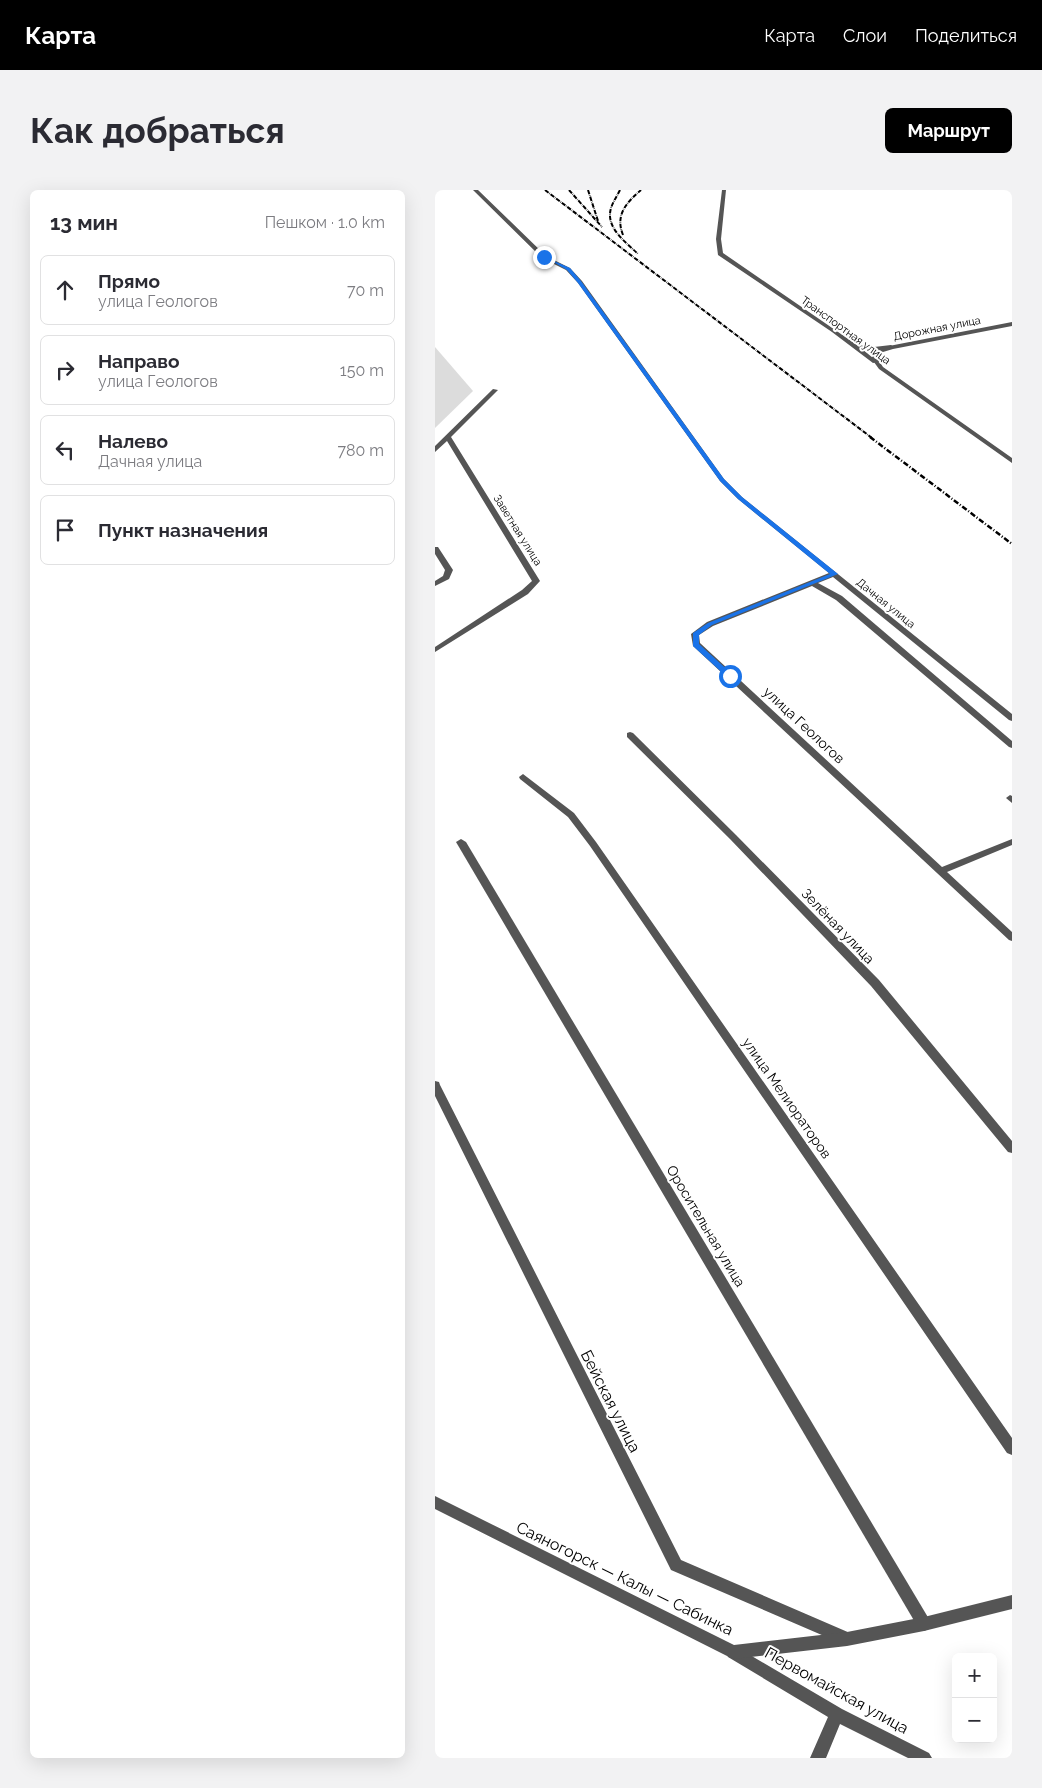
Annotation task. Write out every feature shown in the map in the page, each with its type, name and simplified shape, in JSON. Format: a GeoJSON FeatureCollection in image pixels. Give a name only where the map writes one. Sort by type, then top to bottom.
{"type":"FeatureCollection","features":[{"type":"Feature","properties":{"kind":"street","name":"Дачная улица"},"geometry":{"type":"LineString","coordinates":[[475,190],[544,257],[569,269],[722,480],[740,498],[1012,718]]}},
{"type":"Feature","properties":{"kind":"street","name":"Транспортная улица"},"geometry":{"type":"LineString","coordinates":[[723,190],[724,210],[717,244],[720,254],[855,346],[1012,461]]}},
{"type":"Feature","properties":{"kind":"street","name":"Дорожная улица"},"geometry":{"type":"LineString","coordinates":[[875,362],[876,354],[891,347],[1012,324]]}},
{"type":"Feature","properties":{"kind":"street"},"geometry":{"type":"LineString","coordinates":[[855,346],[874,349],[891,347]]}},
{"type":"Feature","properties":{"kind":"street"},"geometry":{"type":"LineString","coordinates":[[435,450],[495,390]]}},
{"type":"Feature","properties":{"kind":"street","name":"Заветная улица"},"geometry":{"type":"LineString","coordinates":[[435,650],[525,592],[536,581],[447,437]]}},
{"type":"Feature","properties":{"kind":"street"},"geometry":{"type":"LineString","coordinates":[[435,549],[449,570],[447,578],[435,584]]}},
{"type":"Feature","properties":{"kind":"street","name":"улица Геологов"},"geometry":{"type":"LineString","coordinates":[[835,574],[710,624],[695,634],[695,644],[942,871],[1012,938]]}},
{"type":"Feature","properties":{"kind":"street"},"geometry":{"type":"LineString","coordinates":[[813,583],[839,598],[1012,745]]}},
{"type":"Feature","properties":{"kind":"street","name":"Зелёная улица"},"geometry":{"type":"LineString","coordinates":[[630,735],[733,837],[875,983],[1012,1149]]}},
{"type":"Feature","properties":{"kind":"street","name":"улица Мелиораторов"},"geometry":{"type":"LineString","coordinates":[[523,777],[571,815],[593,844],[1012,1449]]}},
{"type":"Feature","properties":{"kind":"street","name":"Оросительная улица"},"geometry":{"type":"LineString","coordinates":[[461,842],[925,1624]]}},
{"type":"Feature","properties":{"kind":"street"},"geometry":{"type":"LineString","coordinates":[[942,871],[1012,842]]}},
{"type":"Feature","properties":{"kind":"street","name":"Бейская улица"},"geometry":{"type":"LineString","coordinates":[[435,1085],[676,1565],[847,1639]]}},
{"type":"Feature","properties":{"kind":"street","name":"Саяногорск — Калы — Сабинка"},"geometry":{"type":"LineString","coordinates":[[435,1503],[733,1652],[847,1639],[925,1624],[1012,1602]]}},
{"type":"Feature","properties":{"kind":"street","name":"Первомайская улица"},"geometry":{"type":"LineString","coordinates":[[733,1652],[837,1714],[924,1758]]}},
{"type":"Feature","properties":{"kind":"street"},"geometry":{"type":"LineString","coordinates":[[818,1758],[837,1714]]}},
{"type":"Feature","properties":{"kind":"shaded area"},"geometry":{"type":"Polygon","coordinates":[[[435,347],[473,391],[435,428],[435,347]]]}},
{"type":"Feature","properties":{"kind":"railway"},"geometry":{"type":"LineString","coordinates":[[545,190],[872,438]]}},
{"type":"Feature","properties":{"kind":"railway"},"geometry":{"type":"LineString","coordinates":[[569,190],[602,227]]}},
{"type":"Feature","properties":{"kind":"railway"},"geometry":{"type":"LineString","coordinates":[[588,190],[598,221]]}},
{"type":"Feature","properties":{"kind":"railway"},"geometry":{"type":"LineString","coordinates":[[620,190],[611,208],[611,222],[618,234],[638,254]]}},
{"type":"Feature","properties":{"kind":"railway"},"geometry":{"type":"LineString","coordinates":[[623,235],[620,221],[621,215],[623,210],[641,190]]}},
{"type":"Feature","properties":{"kind":"railway"},"geometry":{"type":"LineString","coordinates":[[870,437],[1012,544]]}},
{"type":"Feature","properties":{"kind":"route"},"geometry":{"type":"LineString","coordinates":[[544,257],[569,269],[580,282],[722,480],[740,498],[835,574],[710,624],[695,634],[695,644],[730,676]]}}]}
